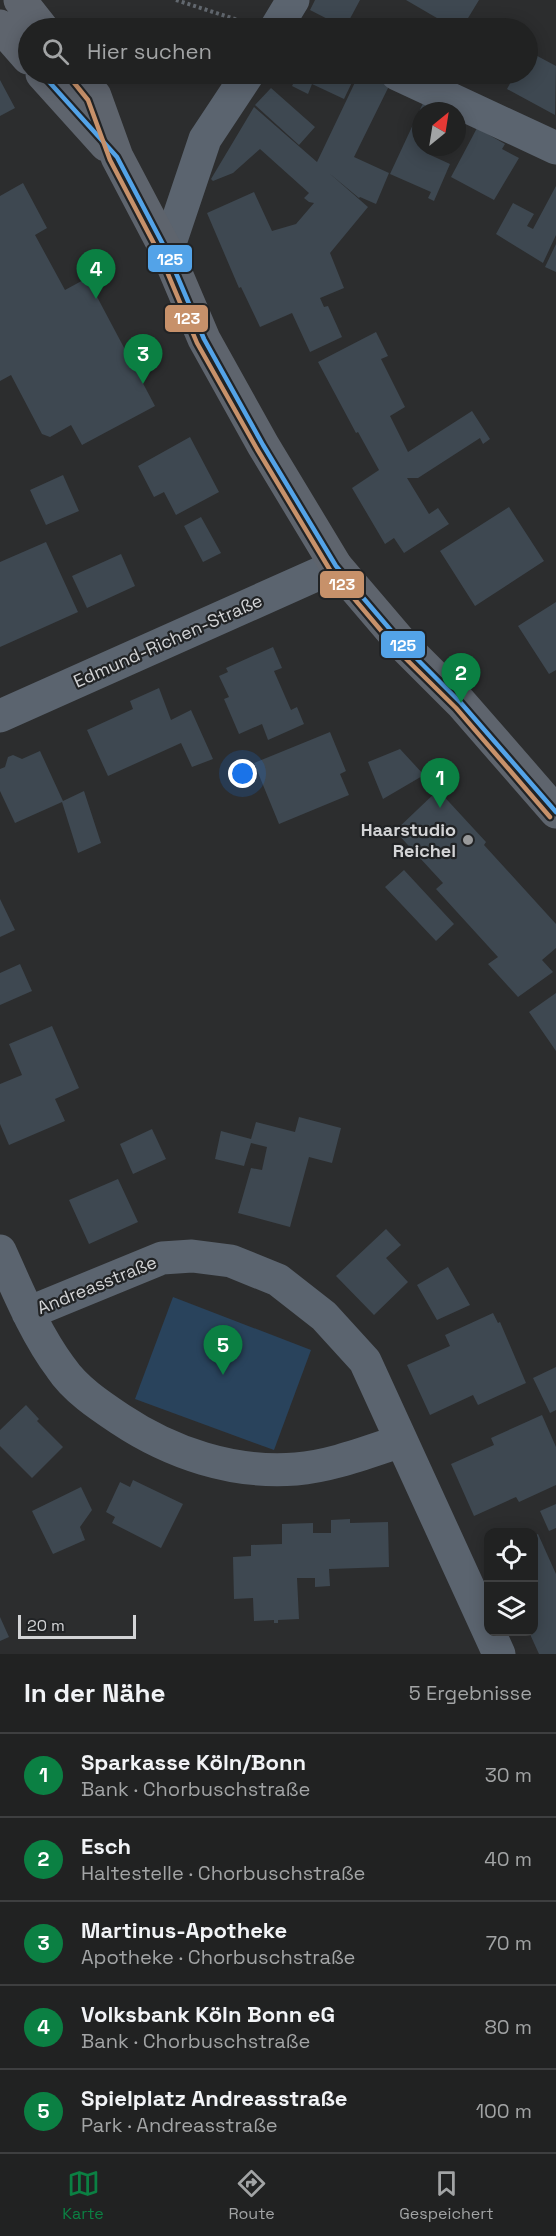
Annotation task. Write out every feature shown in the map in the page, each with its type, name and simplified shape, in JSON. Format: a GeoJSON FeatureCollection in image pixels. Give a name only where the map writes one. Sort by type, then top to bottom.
{"type":"FeatureCollection","features":[{"type":"Feature","properties":{"kind":"main road"},"geometry":{"type":"LineString","coordinates":[[20,0],[34,18]]}},
{"type":"Feature","properties":{"kind":"main road"},"geometry":{"type":"LineString","coordinates":[[0,26],[18,47]]}},
{"type":"Feature","properties":{"kind":"main road"},"geometry":{"type":"LineString","coordinates":[[51,84],[117,157]]}},
{"type":"Feature","properties":{"kind":"main road"},"geometry":{"type":"LineString","coordinates":[[85,84],[95,96],[117,157],[167,252],[204,339],[263,445],[336,566],[406,648],[461,703],[556,812]]}},
{"type":"Feature","properties":{"kind":"street"},"geometry":{"type":"LineString","coordinates":[[167,252],[205,139],[241,84]]}},
{"type":"Feature","properties":{"kind":"street"},"geometry":{"type":"LineString","coordinates":[[418,84],[556,148]]}},
{"type":"Feature","properties":{"kind":"street","name":"Edmund-Richen-Straße"},"geometry":{"type":"LineString","coordinates":[[0,716],[336,566]]}},
{"type":"Feature","properties":{"kind":"street","name":"Andreasstraße"},"geometry":{"type":"LineString","coordinates":[[0,1251],[28,1313],[62,1370],[95,1402],[145,1435],[188,1455],[242,1468],[296,1469],[346,1459],[401,1441]]}},
{"type":"Feature","properties":{"kind":"street","name":"Andreasstraße"},"geometry":{"type":"LineString","coordinates":[[28,1313],[162,1258],[192,1256],[231,1261],[278,1280],[324,1316],[365,1361],[499,1654]]}},
{"type":"Feature","properties":{"kind":"path"},"geometry":{"type":"LineString","coordinates":[[176,0],[270,18]]}},
{"type":"Feature","properties":{"kind":"shaded area"},"geometry":{"type":"Polygon","coordinates":[[[173,1297],[311,1350],[274,1450],[135,1399],[173,1297]]]}},
{"type":"Feature","properties":{"kind":"building"},"geometry":{"type":"Polygon","coordinates":[[[315,0],[360,0],[350,18],[326,18],[310,10],[315,0]]]}},
{"type":"Feature","properties":{"kind":"building"},"geometry":{"type":"Polygon","coordinates":[[[406,0],[479,0],[468,18],[437,18],[406,0]]]}},
{"type":"Feature","properties":{"kind":"building"},"geometry":{"type":"Polygon","coordinates":[[[538,56],[556,66],[555,115],[507,89],[510,84],[538,84],[538,56]]]}},
{"type":"Feature","properties":{"kind":"building"},"geometry":{"type":"Polygon","coordinates":[[[0,80],[15,108],[0,116],[0,80]]]}},
{"type":"Feature","properties":{"kind":"building"},"geometry":{"type":"Polygon","coordinates":[[[293,84],[312,84],[308,94],[292,86],[293,84]]]}},
{"type":"Feature","properties":{"kind":"building"},"geometry":{"type":"Polygon","coordinates":[[[312,84],[351,84],[344,99],[312,84]]]}},
{"type":"Feature","properties":{"kind":"building"},"geometry":{"type":"Polygon","coordinates":[[[354,84],[390,84],[354,157],[389,173],[376,204],[359,198],[329,173],[368,207],[330,253],[344,288],[320,298],[324,307],[328,306],[342,337],[310,352],[292,313],[260,327],[241,287],[239,288],[207,213],[254,192],[272,231],[296,224],[314,203],[304,198],[309,193],[260,149],[233,173],[213,181],[211,179],[254,107],[317,162],[354,84]]]}},
{"type":"Feature","properties":{"kind":"building"},"geometry":{"type":"Polygon","coordinates":[[[271,88],[315,127],[299,145],[255,105],[271,88]]]}},
{"type":"Feature","properties":{"kind":"building"},"geometry":{"type":"Polygon","coordinates":[[[412,127],[412,156],[433,156],[450,164],[434,201],[428,198],[431,192],[390,174],[412,127]]]}},
{"type":"Feature","properties":{"kind":"building"},"geometry":{"type":"Polygon","coordinates":[[[477,128],[505,144],[502,149],[519,158],[494,200],[451,177],[462,156],[466,156],[466,149],[477,128]]]}},
{"type":"Feature","properties":{"kind":"building"},"geometry":{"type":"Polygon","coordinates":[[[23,183],[47,228],[35,235],[65,290],[87,278],[155,406],[82,445],[71,425],[50,437],[42,434],[11,375],[0,381],[0,196],[23,183]]]}},
{"type":"Feature","properties":{"kind":"building"},"geometry":{"type":"Polygon","coordinates":[[[556,186],[556,235],[543,263],[496,234],[513,203],[534,214],[527,226],[533,229],[556,186]]]}},
{"type":"Feature","properties":{"kind":"building"},"geometry":{"type":"Polygon","coordinates":[[[556,244],[556,272],[545,267],[556,244]]]}},
{"type":"Feature","properties":{"kind":"building"},"geometry":{"type":"Polygon","coordinates":[[[376,332],[388,356],[381,359],[405,407],[390,416],[408,452],[472,411],[490,439],[483,444],[480,438],[418,478],[407,478],[429,514],[438,508],[449,524],[404,553],[394,538],[385,544],[352,488],[379,470],[358,432],[356,433],[318,362],[376,332]]]}},
{"type":"Feature","properties":{"kind":"building"},"geometry":{"type":"Polygon","coordinates":[[[190,437],[219,492],[176,515],[164,492],[154,497],[138,466],[190,437]]]}},
{"type":"Feature","properties":{"kind":"building"},"geometry":{"type":"Polygon","coordinates":[[[63,475],[79,511],[46,525],[30,490],[63,475]]]}},
{"type":"Feature","properties":{"kind":"building"},"geometry":{"type":"Polygon","coordinates":[[[509,507],[544,561],[475,606],[440,551],[509,507]]]}},
{"type":"Feature","properties":{"kind":"building"},"geometry":{"type":"Polygon","coordinates":[[[201,517],[221,553],[203,562],[184,526],[201,517]]]}},
{"type":"Feature","properties":{"kind":"building"},"geometry":{"type":"Polygon","coordinates":[[[46,542],[78,612],[0,647],[0,562],[46,542]]]}},
{"type":"Feature","properties":{"kind":"building"},"geometry":{"type":"Polygon","coordinates":[[[121,554],[135,586],[87,608],[72,576],[121,554]]]}},
{"type":"Feature","properties":{"kind":"building"},"geometry":{"type":"Polygon","coordinates":[[[556,602],[556,670],[549,674],[518,626],[556,602]]]}},
{"type":"Feature","properties":{"kind":"building"},"geometry":{"type":"Polygon","coordinates":[[[273,647],[282,668],[274,671],[291,710],[297,707],[304,724],[268,740],[262,724],[239,734],[224,699],[229,697],[219,676],[228,672],[226,668],[273,647]]]}},
{"type":"Feature","properties":{"kind":"building"},"geometry":{"type":"Polygon","coordinates":[[[159,688],[171,720],[191,710],[213,759],[192,767],[181,743],[108,776],[87,730],[133,709],[130,701],[159,688]]]}},
{"type":"Feature","properties":{"kind":"building"},"geometry":{"type":"Polygon","coordinates":[[[330,732],[346,771],[340,774],[349,795],[279,824],[254,763],[330,732]]]}},
{"type":"Feature","properties":{"kind":"building"},"geometry":{"type":"Polygon","coordinates":[[[400,749],[424,775],[383,799],[368,762],[400,749]]]}},
{"type":"Feature","properties":{"kind":"building"},"geometry":{"type":"Polygon","coordinates":[[[40,751],[63,801],[84,791],[101,843],[78,853],[62,802],[15,823],[0,791],[0,769],[5,767],[8,757],[13,755],[22,759],[40,751]]]}},
{"type":"Feature","properties":{"kind":"building"},"geometry":{"type":"Polygon","coordinates":[[[438,790],[486,842],[484,845],[556,924],[556,948],[542,960],[553,972],[518,997],[488,964],[498,957],[436,889],[443,883],[395,831],[438,790]]]}},
{"type":"Feature","properties":{"kind":"building"},"geometry":{"type":"Polygon","coordinates":[[[404,870],[454,924],[436,941],[385,887],[404,870]]]}},
{"type":"Feature","properties":{"kind":"building"},"geometry":{"type":"Polygon","coordinates":[[[0,899],[15,930],[0,937],[0,899]]]}},
{"type":"Feature","properties":{"kind":"building"},"geometry":{"type":"Polygon","coordinates":[[[20,964],[32,991],[0,1005],[0,973],[20,964]]]}},
{"type":"Feature","properties":{"kind":"building"},"geometry":{"type":"Polygon","coordinates":[[[556,993],[556,1051],[529,1012],[556,993]]]}},
{"type":"Feature","properties":{"kind":"building"},"geometry":{"type":"Polygon","coordinates":[[[52,1026],[79,1088],[55,1099],[65,1121],[9,1145],[0,1124],[0,1084],[22,1075],[9,1044],[52,1026]]]}},
{"type":"Feature","properties":{"kind":"building"},"geometry":{"type":"Polygon","coordinates":[[[299,1117],[341,1128],[332,1163],[309,1157],[290,1227],[238,1213],[251,1168],[262,1170],[267,1147],[251,1143],[244,1166],[215,1159],[221,1131],[251,1139],[256,1122],[295,1132],[299,1117]]]}},
{"type":"Feature","properties":{"kind":"building"},"geometry":{"type":"Polygon","coordinates":[[[152,1129],[166,1159],[133,1174],[120,1144],[152,1129]]]}},
{"type":"Feature","properties":{"kind":"building"},"geometry":{"type":"Polygon","coordinates":[[[118,1179],[138,1222],[89,1244],[69,1200],[118,1179]]]}},
{"type":"Feature","properties":{"kind":"building"},"geometry":{"type":"Polygon","coordinates":[[[386,1229],[401,1245],[386,1258],[408,1282],[374,1315],[336,1276],[386,1229]]]}},
{"type":"Feature","properties":{"kind":"building"},"geometry":{"type":"Polygon","coordinates":[[[448,1267],[470,1305],[437,1320],[417,1285],[448,1267]]]}},
{"type":"Feature","properties":{"kind":"building"},"geometry":{"type":"Polygon","coordinates":[[[493,1313],[498,1323],[500,1322],[526,1383],[478,1405],[473,1395],[430,1415],[407,1365],[450,1346],[445,1335],[493,1313]]]}},
{"type":"Feature","properties":{"kind":"building"},"geometry":{"type":"Polygon","coordinates":[[[556,1367],[556,1410],[550,1413],[533,1378],[556,1367]]]}},
{"type":"Feature","properties":{"kind":"building"},"geometry":{"type":"Polygon","coordinates":[[[26,1405],[39,1419],[37,1421],[63,1447],[32,1478],[0,1446],[0,1430],[26,1405]]]}},
{"type":"Feature","properties":{"kind":"building"},"geometry":{"type":"Polygon","coordinates":[[[542,1415],[556,1447],[556,1485],[519,1502],[516,1497],[474,1516],[451,1464],[494,1445],[491,1438],[542,1415]]]}},
{"type":"Feature","properties":{"kind":"building"},"geometry":{"type":"Polygon","coordinates":[[[133,1480],[183,1504],[161,1548],[112,1523],[115,1517],[106,1512],[120,1482],[130,1487],[133,1480]]]}},
{"type":"Feature","properties":{"kind":"building"},"geometry":{"type":"Polygon","coordinates":[[[81,1487],[92,1510],[80,1527],[85,1540],[53,1554],[32,1511],[81,1487]]]}},
{"type":"Feature","properties":{"kind":"building"},"geometry":{"type":"Polygon","coordinates":[[[556,1504],[556,1528],[549,1531],[540,1511],[556,1504]]]}},
{"type":"Feature","properties":{"kind":"building"},"geometry":{"type":"Polygon","coordinates":[[[350,1519],[350,1523],[388,1522],[389,1567],[329,1569],[330,1586],[315,1587],[315,1578],[297,1578],[299,1619],[278,1620],[278,1623],[274,1623],[274,1620],[254,1621],[253,1598],[234,1599],[233,1557],[251,1556],[251,1545],[282,1544],[282,1524],[313,1523],[313,1533],[331,1533],[331,1520],[350,1519]]]}},
{"type":"Feature","properties":{"kind":"building"},"geometry":{"type":"Polygon","coordinates":[[[538,1534],[556,1574],[556,1654],[539,1654],[531,1636],[538,1636],[538,1534]]]}},
{"type":"Feature","properties":{"kind":"building"},"geometry":{"type":"Polygon","coordinates":[[[0,1617],[9,1637],[0,1641],[0,1617]]]}},
{"type":"Feature","properties":{"kind":"transit line","name":"125"},"geometry":{"type":"LineString","coordinates":[[51,84],[117,157],[167,252],[204,339],[263,445],[336,566],[406,648],[461,703],[556,812]]}},
{"type":"Feature","properties":{"kind":"transit line","name":"123"},"geometry":{"type":"LineString","coordinates":[[75,84],[88,100],[110,160],[160,255],[197,343],[257,449],[330,570],[400,653],[456,708],[550,817]]}},
{"type":"Feature","properties":{"kind":"place","name":"Volksbank Köln Bonn eG"},"geometry":{"type":"Point","coordinates":[96,299]}},
{"type":"Feature","properties":{"kind":"place","name":"Martinus-Apotheke"},"geometry":{"type":"Point","coordinates":[143,384]}},
{"type":"Feature","properties":{"kind":"place","name":"Esch"},"geometry":{"type":"Point","coordinates":[461,703]}},
{"type":"Feature","properties":{"kind":"place","name":"Sparkasse Köln/Bonn"},"geometry":{"type":"Point","coordinates":[440,808]}},
{"type":"Feature","properties":{"kind":"place","name":"Haarstudio Reichel"},"geometry":{"type":"Point","coordinates":[468,840]}},
{"type":"Feature","properties":{"kind":"place","name":"Spielplatz Andreasstraße"},"geometry":{"type":"Point","coordinates":[223,1375]}}]}
